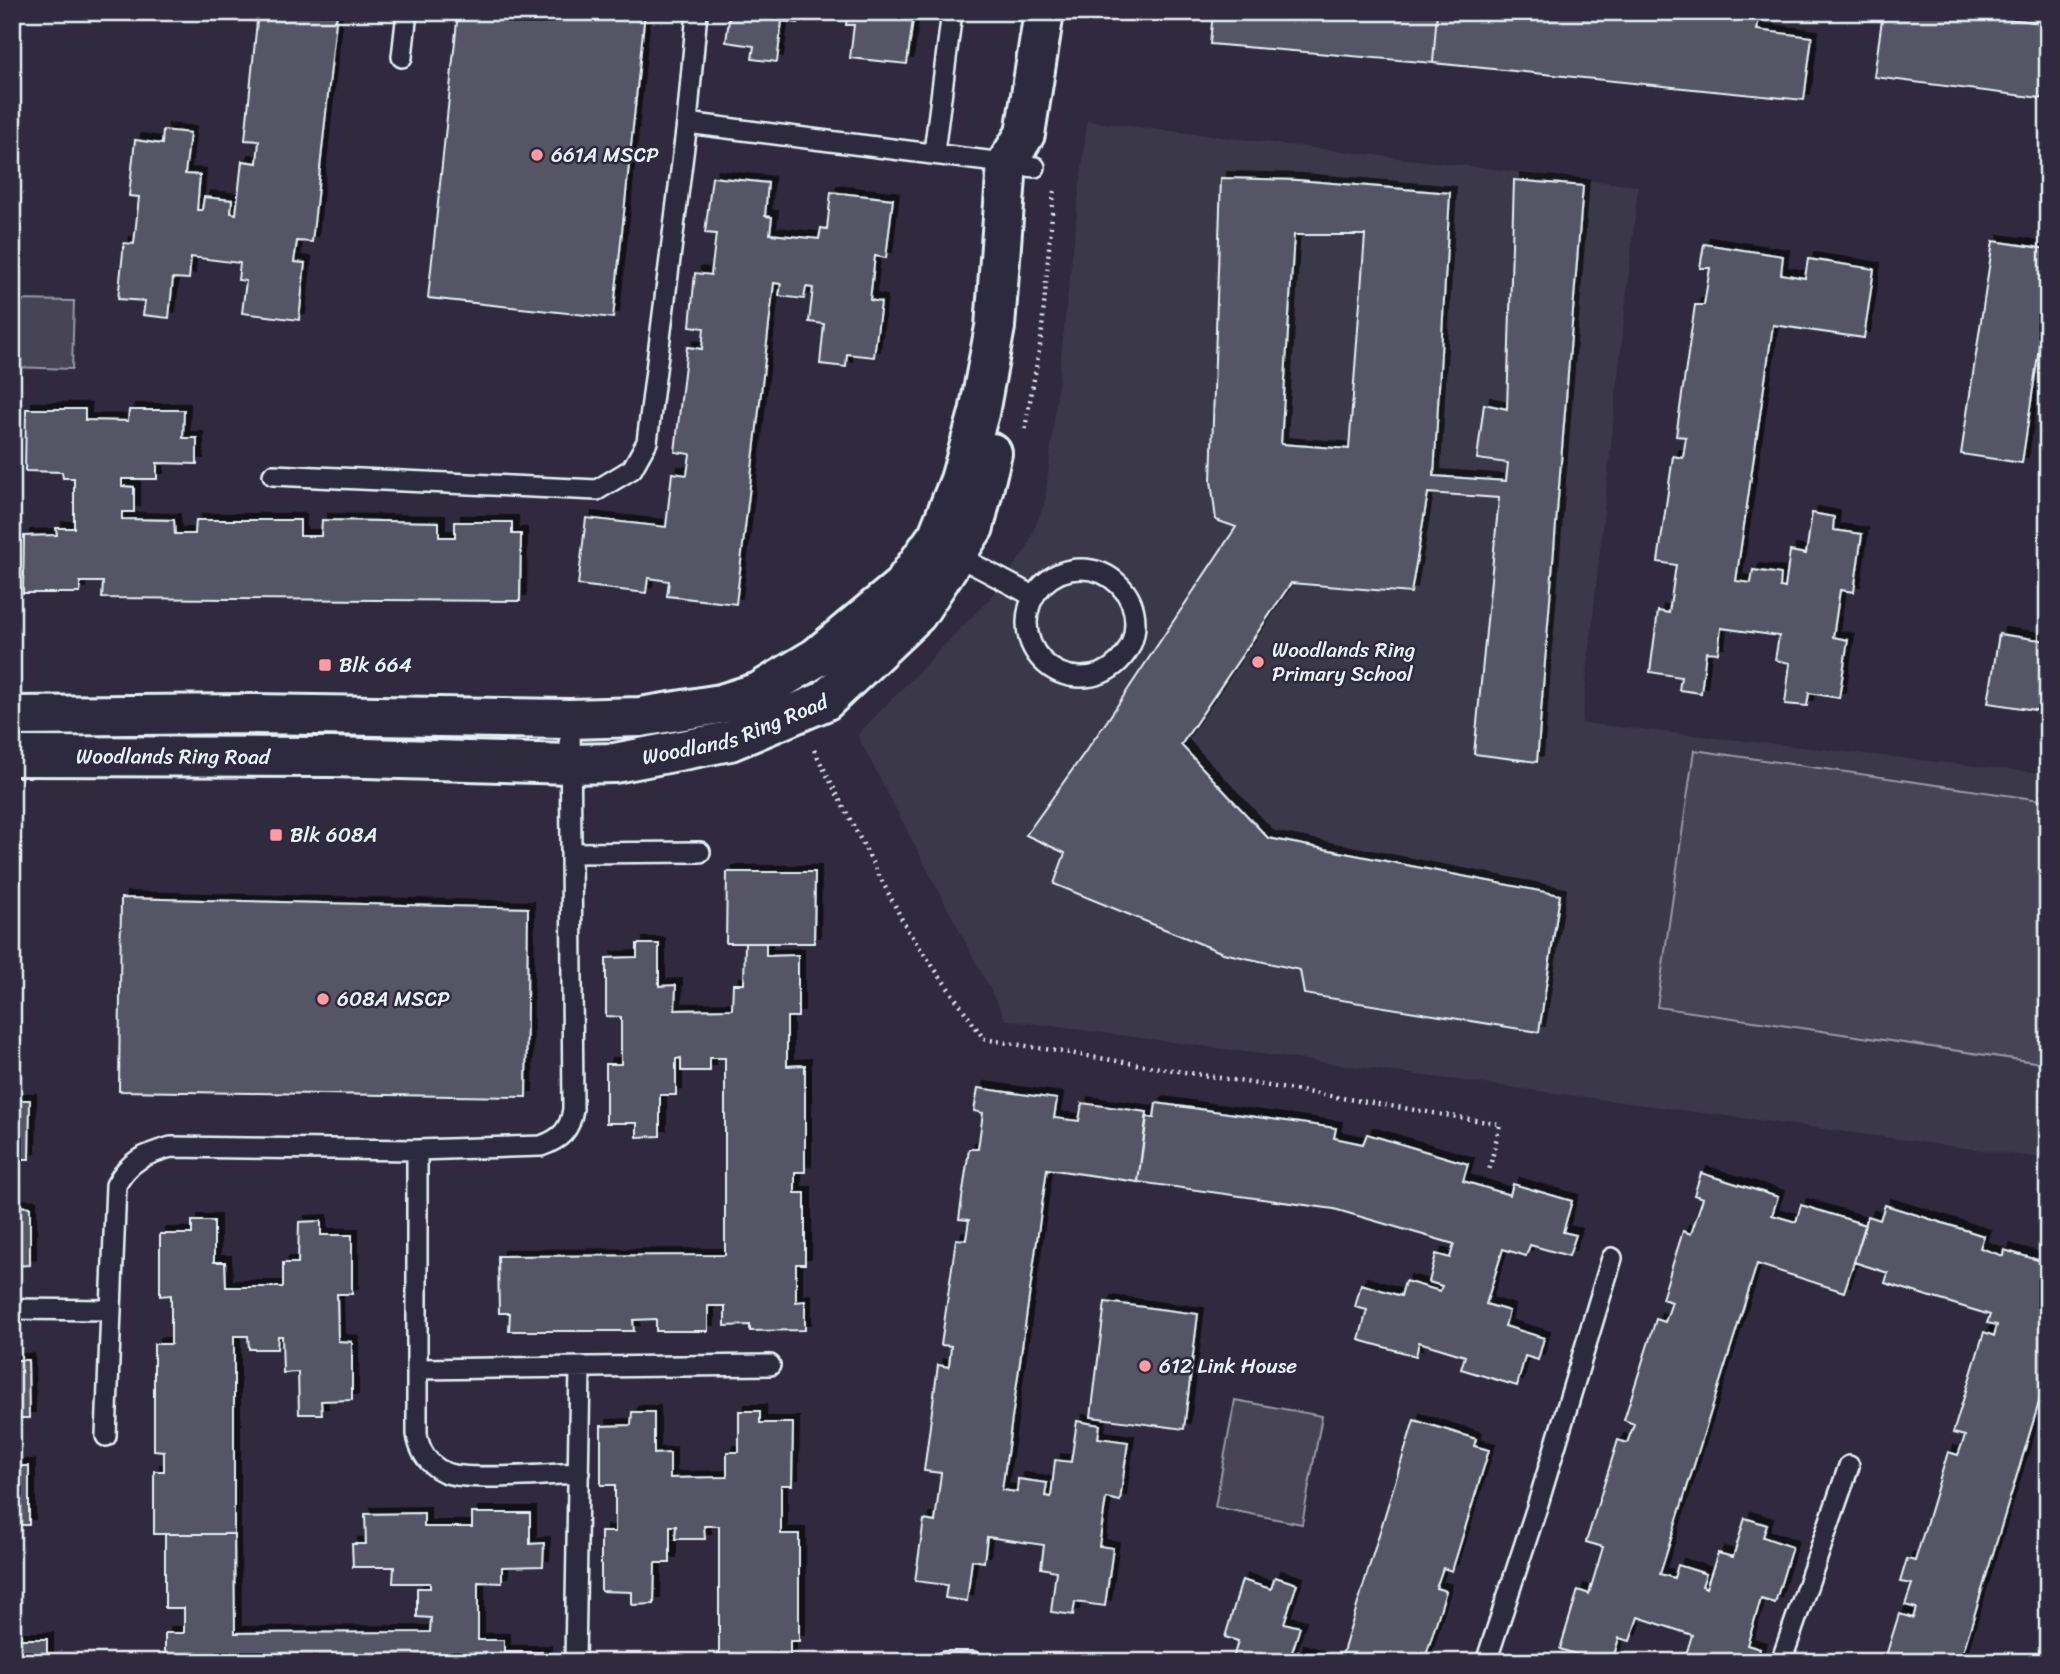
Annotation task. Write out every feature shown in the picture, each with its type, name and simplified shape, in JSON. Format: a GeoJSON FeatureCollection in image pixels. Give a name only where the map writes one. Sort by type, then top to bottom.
{"type":"FeatureCollection","features":[{"type":"Feature","properties":{"kind":"street","name":"Woodlands Ring Road"},"geometry":{"type":"LineString","coordinates":[[12,756],[332,757],[614,763],[730,741],[825,701],[917,614],[974,527],[1008,386],[1044,12]]}},
{"type":"Feature","properties":{"kind":"street","name":"Woodlands Ring Road"},"geometry":{"type":"LineString","coordinates":[[12,716],[253,714],[570,719],[640,717],[722,704],[759,692],[817,657],[890,600],[938,535],[950,509],[979,413],[1030,163]]}},
{"type":"Feature","properties":{"kind":"lane"},"geometry":{"type":"LineString","coordinates":[[402,57],[407,12]]}},
{"type":"Feature","properties":{"kind":"lane"},"geometry":{"type":"LineString","coordinates":[[273,475],[597,490],[632,469],[647,442],[687,123],[698,12]]}},
{"type":"Feature","properties":{"kind":"lane"},"geometry":{"type":"LineString","coordinates":[[933,152],[952,12]]}},
{"type":"Feature","properties":{"kind":"lane"},"geometry":{"type":"LineString","coordinates":[[687,123],[1030,163]]}},
{"type":"Feature","properties":{"kind":"lane"},"geometry":{"type":"LineString","coordinates":[[956,555],[1033,596]]}},
{"type":"Feature","properties":{"kind":"lane"},"geometry":{"type":"LineString","coordinates":[[1080,568],[1108,575],[1128,595],[1131,604],[1136,622],[1129,650],[1109,671],[1082,678],[1054,672],[1034,652],[1026,624],[1033,596],[1053,576],[1080,568]]}},
{"type":"Feature","properties":{"kind":"lane"},"geometry":{"type":"LineString","coordinates":[[106,1436],[116,1185],[134,1161],[148,1153],[171,1147],[418,1150],[541,1146],[566,1132],[573,1109],[570,719]]}},
{"type":"Feature","properties":{"kind":"lane"},"geometry":{"type":"LineString","coordinates":[[573,853],[700,852]]}},
{"type":"Feature","properties":{"kind":"lane"},"geometry":{"type":"LineString","coordinates":[[418,1150],[418,1443],[435,1467],[456,1476],[579,1473]]}},
{"type":"Feature","properties":{"kind":"lane"},"geometry":{"type":"LineString","coordinates":[[1486,1662],[1537,1507],[1612,1258]]}},
{"type":"Feature","properties":{"kind":"lane"},"geometry":{"type":"LineString","coordinates":[[12,1309],[109,1310]]}},
{"type":"Feature","properties":{"kind":"lane"},"geometry":{"type":"LineString","coordinates":[[417,1369],[770,1365]]}},
{"type":"Feature","properties":{"kind":"lane"},"geometry":{"type":"LineString","coordinates":[[575,1662],[580,1368]]}},
{"type":"Feature","properties":{"kind":"lane"},"geometry":{"type":"LineString","coordinates":[[1781,1662],[1849,1466]]}},
{"type":"Feature","properties":{"kind":"lane"},"geometry":{"type":"LineString","coordinates":[[944,1662],[973,1662]]}},
{"type":"Feature","properties":{"kind":"path"},"geometry":{"type":"LineString","coordinates":[[1024,432],[1041,340],[1030,163]]}},
{"type":"Feature","properties":{"kind":"path"},"geometry":{"type":"LineString","coordinates":[[812,747],[908,931],[984,1039],[1500,1125],[1489,1171]]}},
{"type":"Feature","properties":{"kind":"shaded area","name":"Woodlands Ring Primary School"},"geometry":{"type":"Polygon","coordinates":[[[1087,121],[1638,186],[1582,723],[2048,774],[2048,1159],[1006,1020],[857,735],[988,600],[1026,550],[1045,501],[1087,121]]]}},
{"type":"Feature","properties":{"kind":"shaded area"},"geometry":{"type":"Polygon","coordinates":[[[12,300],[74,301],[72,369],[12,367],[12,300]]]}},
{"type":"Feature","properties":{"kind":"shaded area"},"geometry":{"type":"Polygon","coordinates":[[[1694,750],[2048,801],[2048,1064],[1657,1007],[1694,750]]]}},
{"type":"Feature","properties":{"kind":"shaded area"},"geometry":{"type":"Polygon","coordinates":[[[1235,1400],[1322,1416],[1302,1524],[1215,1507],[1235,1400]]]}},
{"type":"Feature","properties":{"kind":"building"},"geometry":{"type":"Polygon","coordinates":[[[178,12],[337,12],[312,242],[297,241],[294,262],[305,263],[299,320],[242,313],[246,281],[238,280],[240,263],[191,257],[189,279],[173,278],[169,318],[143,315],[145,301],[118,299],[124,243],[134,244],[139,197],[129,196],[135,140],[162,144],[163,130],[190,133],[185,174],[200,175],[197,210],[202,210],[204,197],[232,200],[231,213],[236,214],[242,161],[257,163],[259,141],[245,140],[257,21],[178,12]]]}},
{"type":"Feature","properties":{"kind":"building","name":"661A MSCP"},"geometry":{"type":"Polygon","coordinates":[[[458,12],[645,12],[613,318],[428,298],[458,12]]]}},
{"type":"Feature","properties":{"kind":"building"},"geometry":{"type":"Polygon","coordinates":[[[730,12],[799,12],[798,23],[782,21],[777,62],[752,59],[754,46],[726,42],[730,12]]]}},
{"type":"Feature","properties":{"kind":"building"},"geometry":{"type":"Polygon","coordinates":[[[848,12],[914,12],[907,64],[850,58],[854,25],[846,25],[848,12]]]}},
{"type":"Feature","properties":{"kind":"building"},"geometry":{"type":"Polygon","coordinates":[[[1213,12],[1437,12],[1433,63],[1210,44],[1213,12]]]}},
{"type":"Feature","properties":{"kind":"building"},"geometry":{"type":"Polygon","coordinates":[[[1437,12],[1600,12],[1707,21],[1708,12],[1760,12],[1757,30],[1812,37],[1804,100],[1433,63],[1437,12]]]}},
{"type":"Feature","properties":{"kind":"building"},"geometry":{"type":"Polygon","coordinates":[[[1883,12],[1958,12],[2048,24],[2048,99],[1874,77],[1883,12]]]}},
{"type":"Feature","properties":{"kind":"building"},"geometry":{"type":"Polygon","coordinates":[[[712,177],[768,183],[765,216],[772,217],[770,234],[819,239],[821,228],[827,229],[831,192],[893,199],[886,258],[875,256],[870,300],[881,302],[874,357],[847,354],[846,367],[820,364],[824,324],[809,322],[813,288],[806,287],[804,299],[779,296],[781,284],[774,283],[736,604],[667,596],[669,581],[648,578],[646,593],[578,585],[586,518],[666,527],[672,473],[687,475],[690,454],[675,452],[687,347],[702,349],[704,328],[690,326],[695,273],[711,275],[716,234],[705,233],[712,177]]]}},
{"type":"Feature","properties":{"kind":"building"},"geometry":{"type":"Polygon","coordinates":[[[1221,178],[1297,180],[1450,193],[1434,476],[1506,481],[1508,463],[1477,459],[1484,404],[1507,409],[1514,180],[1583,186],[1537,762],[1474,754],[1499,498],[1428,493],[1411,593],[1291,583],[1181,745],[1268,838],[1560,895],[1539,1032],[1304,994],[1300,970],[1223,953],[1054,884],[1065,853],[1026,835],[1107,721],[1236,527],[1216,520],[1211,481],[1221,178]],[[1294,235],[1281,444],[1349,449],[1365,235],[1294,235]]]}},
{"type":"Feature","properties":{"kind":"building"},"geometry":{"type":"Polygon","coordinates":[[[1993,241],[2048,249],[2048,321],[2043,321],[2022,463],[1961,454],[1993,241]]]}},
{"type":"Feature","properties":{"kind":"building"},"geometry":{"type":"Polygon","coordinates":[[[1704,244],[1783,256],[1781,274],[1805,278],[1808,259],[1874,269],[1864,338],[1773,325],[1736,581],[1751,583],[1753,570],[1781,574],[1780,587],[1785,588],[1790,551],[1806,554],[1812,513],[1834,517],[1833,530],[1862,534],[1854,592],[1840,590],[1833,637],[1848,640],[1839,698],[1809,693],[1807,706],[1785,704],[1790,663],[1775,660],[1779,636],[1721,628],[1718,653],[1706,652],[1701,693],[1679,690],[1681,677],[1650,672],[1658,611],[1669,613],[1676,565],[1658,562],[1673,456],[1683,458],[1686,437],[1676,436],[1695,305],[1704,305],[1710,268],[1700,268],[1704,244]]]}},
{"type":"Feature","properties":{"kind":"building"},"geometry":{"type":"Polygon","coordinates":[[[26,409],[85,409],[85,420],[128,421],[129,410],[184,410],[183,438],[197,438],[197,464],[157,463],[157,479],[122,479],[122,486],[134,487],[134,512],[122,512],[122,519],[174,520],[175,534],[195,534],[196,520],[300,520],[300,536],[321,536],[322,520],[439,522],[439,537],[455,537],[455,522],[512,522],[512,534],[521,534],[520,601],[102,598],[103,582],[80,582],[80,593],[23,593],[24,536],[57,535],[56,528],[74,528],[74,478],[63,478],[62,472],[25,471],[26,409]]]}},
{"type":"Feature","properties":{"kind":"building"},"geometry":{"type":"Polygon","coordinates":[[[1999,634],[2048,641],[2048,712],[1988,703],[1999,634]]]}},
{"type":"Feature","properties":{"kind":"building"},"geometry":{"type":"Polygon","coordinates":[[[727,872],[815,872],[814,943],[726,943],[727,872]]]}},
{"type":"Feature","properties":{"kind":"building","name":"608A MSCP"},"geometry":{"type":"Polygon","coordinates":[[[121,898],[528,908],[526,1097],[119,1091],[121,898]]]}},
{"type":"Feature","properties":{"kind":"building"},"geometry":{"type":"Polygon","coordinates":[[[745,943],[766,943],[766,956],[798,955],[798,1017],[787,1017],[787,1066],[805,1065],[805,1172],[795,1172],[795,1193],[805,1193],[805,1264],[796,1264],[796,1302],[805,1301],[805,1330],[750,1331],[750,1325],[725,1326],[725,1306],[708,1306],[708,1331],[656,1331],[656,1319],[633,1320],[634,1331],[509,1331],[510,1313],[499,1313],[498,1256],[725,1255],[725,1058],[710,1058],[710,1071],[681,1071],[681,1058],[676,1059],[676,1095],[660,1095],[660,1136],[637,1137],[637,1123],[606,1123],[606,1064],[621,1064],[621,1017],[606,1016],[606,958],[637,957],[637,944],[659,944],[659,986],[676,985],[675,1010],[732,1009],[733,984],[744,984],[745,943]]]}},
{"type":"Feature","properties":{"kind":"building"},"geometry":{"type":"Polygon","coordinates":[[[978,1088],[1057,1099],[1054,1118],[1079,1121],[1082,1103],[1147,1112],[1138,1182],[1047,1169],[1002,1490],[1017,1492],[1018,1479],[1047,1483],[1045,1496],[1051,1497],[1055,1460],[1071,1462],[1077,1421],[1100,1425],[1098,1438],[1128,1442],[1120,1501],[1106,1498],[1099,1546],[1113,1548],[1105,1606],[1075,1602],[1073,1615],[1051,1612],[1056,1571],[1041,1568],[1044,1545],[987,1537],[984,1562],[972,1560],[967,1601],[945,1598],[947,1585],[915,1581],[924,1520],[935,1522],[941,1473],[924,1471],[938,1365],[949,1367],[951,1346],[941,1345],[956,1239],[966,1240],[969,1220],[959,1219],[969,1149],[978,1149],[983,1113],[974,1111],[978,1088]]]}},
{"type":"Feature","properties":{"kind":"building"},"geometry":{"type":"Polygon","coordinates":[[[12,1100],[30,1100],[29,1159],[16,1159],[15,1206],[30,1207],[30,1265],[12,1266],[12,1100]]]}},
{"type":"Feature","properties":{"kind":"building"},"geometry":{"type":"Polygon","coordinates":[[[1156,1103],[1336,1128],[1334,1138],[1363,1144],[1367,1134],[1468,1164],[1463,1181],[1510,1195],[1513,1184],[1572,1201],[1563,1232],[1576,1235],[1569,1256],[1530,1245],[1526,1256],[1503,1249],[1486,1304],[1509,1311],[1505,1326],[1544,1338],[1538,1360],[1525,1356],[1517,1386],[1461,1369],[1465,1356],[1419,1342],[1416,1356],[1359,1340],[1367,1310],[1355,1307],[1361,1284],[1401,1296],[1405,1281],[1440,1291],[1442,1286],[1429,1282],[1436,1254],[1450,1258],[1454,1244],[1334,1209],[1138,1182],[1147,1117],[1154,1118],[1156,1103]]]}},
{"type":"Feature","properties":{"kind":"building"},"geometry":{"type":"Polygon","coordinates":[[[1701,1173],[1778,1197],[1772,1215],[1796,1222],[1801,1205],[1866,1225],[1844,1292],[1757,1264],[1660,1574],[1674,1578],[1678,1565],[1706,1574],[1702,1586],[1706,1588],[1718,1553],[1733,1557],[1745,1518],[1767,1525],[1763,1537],[1792,1547],[1775,1603],[1761,1599],[1747,1645],[1760,1649],[1756,1662],[1699,1662],[1685,1658],[1692,1635],[1638,1617],[1630,1641],[1619,1638],[1612,1662],[1589,1662],[1590,1659],[1560,1649],[1578,1590],[1589,1594],[1603,1547],[1586,1542],[1618,1440],[1627,1443],[1634,1424],[1624,1420],[1656,1319],[1665,1322],[1672,1302],[1662,1299],[1683,1231],[1691,1234],[1703,1198],[1694,1195],[1701,1173]]]}},
{"type":"Feature","properties":{"kind":"building"},"geometry":{"type":"Polygon","coordinates":[[[1885,1205],[1984,1236],[1980,1248],[2003,1256],[2004,1250],[2048,1263],[2048,1373],[1960,1662],[1884,1662],[1899,1614],[1913,1618],[1916,1608],[1905,1605],[1912,1584],[1900,1582],[1907,1559],[1915,1561],[1948,1452],[1958,1455],[1965,1436],[1953,1433],[1984,1332],[1994,1336],[1997,1325],[1987,1323],[1990,1315],[1885,1283],[1888,1273],[1854,1262],[1868,1216],[1880,1220],[1885,1205]]]}},
{"type":"Feature","properties":{"kind":"building"},"geometry":{"type":"Polygon","coordinates":[[[192,1221],[214,1221],[214,1262],[225,1262],[226,1287],[283,1287],[283,1263],[298,1263],[299,1222],[321,1221],[321,1235],[352,1235],[352,1294],[337,1294],[338,1341],[352,1342],[352,1400],[321,1401],[322,1414],[299,1414],[298,1372],[283,1373],[282,1336],[278,1336],[277,1349],[249,1349],[248,1336],[234,1336],[234,1534],[154,1534],[154,1471],[164,1471],[164,1451],[154,1450],[154,1344],[171,1344],[171,1295],[160,1296],[160,1234],[192,1234],[192,1221]]]}},
{"type":"Feature","properties":{"kind":"building","name":"612 Link House"},"geometry":{"type":"Polygon","coordinates":[[[1105,1302],[1198,1314],[1184,1429],[1091,1417],[1105,1302]]]}},
{"type":"Feature","properties":{"kind":"building"},"geometry":{"type":"Polygon","coordinates":[[[12,1360],[28,1360],[29,1418],[15,1418],[15,1466],[29,1466],[29,1525],[12,1525],[12,1360]]]}},
{"type":"Feature","properties":{"kind":"building"},"geometry":{"type":"Polygon","coordinates":[[[739,1411],[760,1411],[760,1423],[793,1423],[792,1485],[781,1485],[781,1534],[799,1534],[799,1641],[790,1641],[790,1661],[799,1662],[719,1662],[719,1526],[704,1526],[705,1539],[675,1539],[676,1526],[670,1526],[670,1563],[655,1563],[654,1604],[632,1605],[632,1592],[601,1591],[601,1532],[615,1532],[615,1485],[601,1485],[601,1426],[631,1425],[632,1412],[654,1412],[654,1454],[670,1453],[670,1478],[727,1477],[727,1452],[739,1452],[739,1411]]]}},
{"type":"Feature","properties":{"kind":"building"},"geometry":{"type":"Polygon","coordinates":[[[1414,1420],[1476,1439],[1474,1446],[1489,1450],[1452,1571],[1443,1568],[1436,1588],[1446,1591],[1424,1662],[1340,1662],[1414,1420]]]}},
{"type":"Feature","properties":{"kind":"building"},"geometry":{"type":"Polygon","coordinates":[[[424,1513],[424,1527],[472,1527],[472,1513],[530,1513],[530,1544],[544,1543],[543,1566],[502,1567],[502,1583],[478,1582],[478,1640],[504,1640],[504,1652],[545,1652],[545,1662],[165,1662],[165,1633],[184,1633],[184,1608],[165,1608],[165,1534],[234,1534],[235,1633],[430,1632],[431,1618],[417,1617],[417,1588],[430,1588],[430,1583],[393,1583],[394,1567],[353,1567],[352,1544],[366,1544],[365,1514],[424,1513]]]}},
{"type":"Feature","properties":{"kind":"building"},"geometry":{"type":"Polygon","coordinates":[[[1275,1577],[1297,1584],[1284,1623],[1300,1627],[1289,1662],[1232,1662],[1238,1641],[1225,1637],[1242,1580],[1271,1589],[1275,1577]]]}},
{"type":"Feature","properties":{"kind":"building"},"geometry":{"type":"Polygon","coordinates":[[[12,1639],[47,1639],[47,1662],[12,1662],[12,1639]]]}},
{"type":"Feature","properties":{"kind":"building"},"geometry":{"type":"Polygon","coordinates":[[[1298,1651],[1326,1660],[1295,1662],[1298,1651]]]}},
{"type":"Feature","properties":{"kind":"place","name":"661A MSCP"},"geometry":{"type":"Point","coordinates":[537,155]}},
{"type":"Feature","properties":{"kind":"place","name":"Woodlands Ring Primary School"},"geometry":{"type":"Point","coordinates":[1258,662]}},
{"type":"Feature","properties":{"kind":"place","name":"Blk 664"},"geometry":{"type":"Point","coordinates":[325,665]}},
{"type":"Feature","properties":{"kind":"place","name":"Blk 608A"},"geometry":{"type":"Point","coordinates":[276,835]}},
{"type":"Feature","properties":{"kind":"place","name":"608A MSCP"},"geometry":{"type":"Point","coordinates":[323,999]}},
{"type":"Feature","properties":{"kind":"place","name":"612 Link House"},"geometry":{"type":"Point","coordinates":[1145,1366]}}]}
